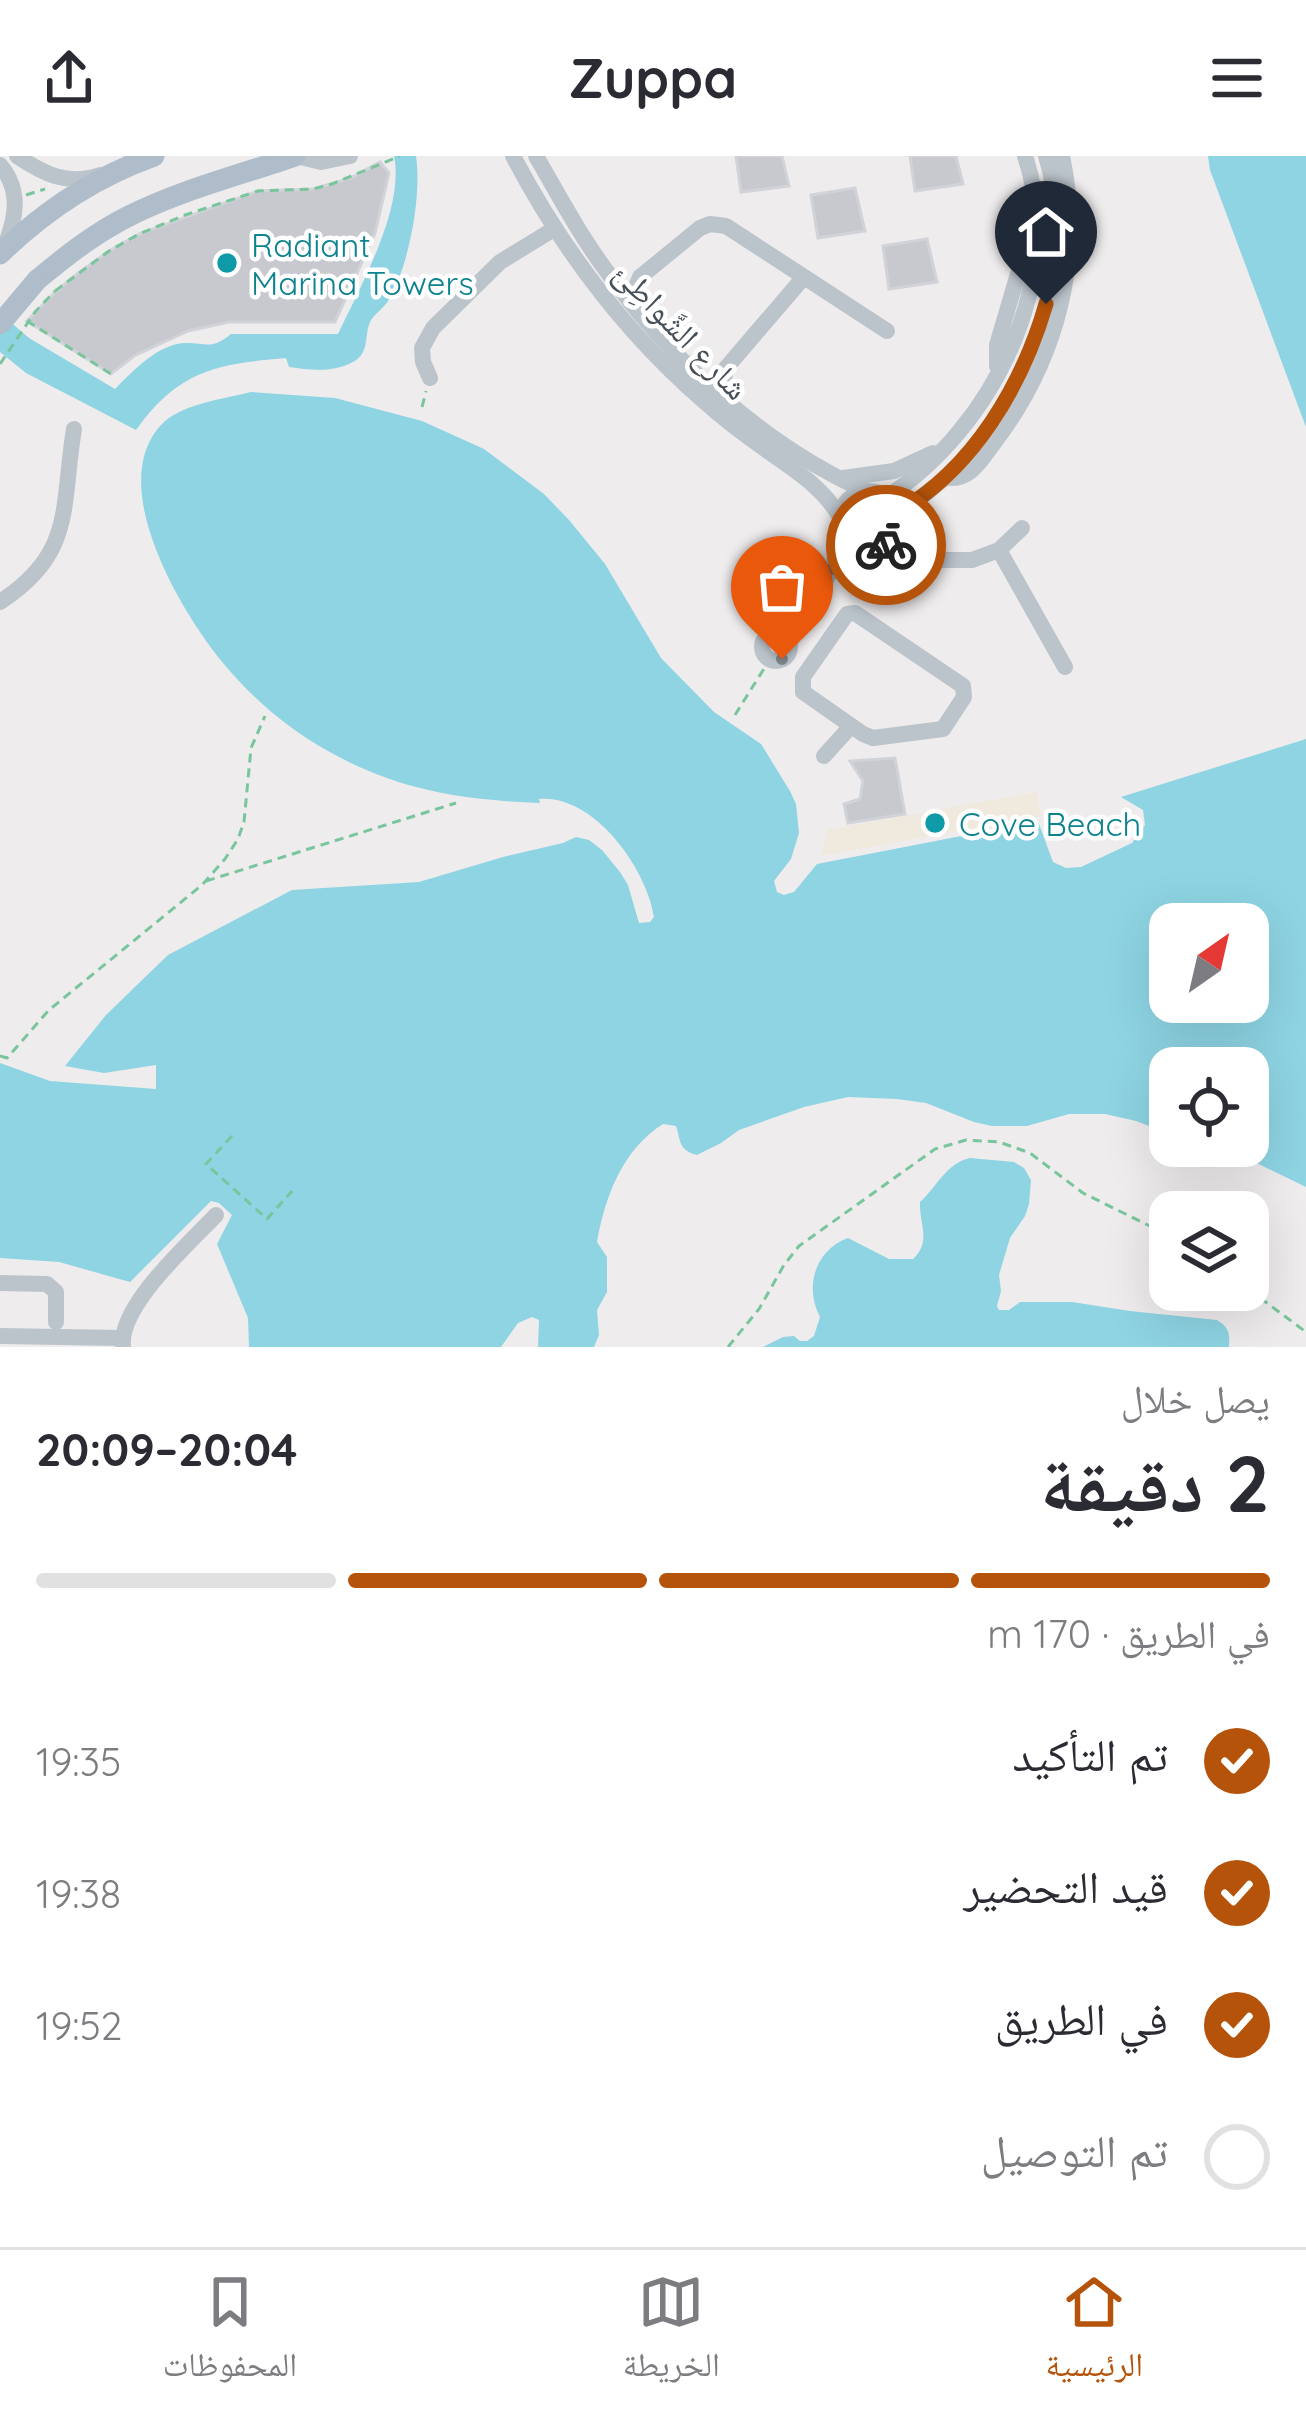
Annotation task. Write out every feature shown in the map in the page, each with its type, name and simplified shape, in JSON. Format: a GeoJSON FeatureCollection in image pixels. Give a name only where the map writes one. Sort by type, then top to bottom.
{"type":"FeatureCollection","features":[{"type":"Feature","properties":{"kind":"main road"},"geometry":{"type":"LineString","coordinates":[[2,252],[63,200],[154,156]]}},
{"type":"Feature","properties":{"kind":"main road"},"geometry":{"type":"LineString","coordinates":[[0,324],[46,286],[94,236],[157,203],[296,156]]}},
{"type":"Feature","properties":{"kind":"street"},"geometry":{"type":"LineString","coordinates":[[16,156],[68,181],[124,167]]}},
{"type":"Feature","properties":{"kind":"street"},"geometry":{"type":"LineString","coordinates":[[296,156],[321,163],[350,156]]}},
{"type":"Feature","properties":{"kind":"street","name":"شارع الشَّواطِئ"},"geometry":{"type":"LineString","coordinates":[[512,156],[554,230],[594,285],[662,362],[732,425],[812,482],[840,522]]}},
{"type":"Feature","properties":{"kind":"street","name":"شارع الشَّواطِئ"},"geometry":{"type":"LineString","coordinates":[[536,156],[607,271],[697,373],[778,439],[866,491]]}},
{"type":"Feature","properties":{"kind":"street"},"geometry":{"type":"LineString","coordinates":[[833,568],[895,535],[894,510],[972,413],[998,372],[997,345],[1023,249],[1024,204],[1034,188],[1025,156]]}},
{"type":"Feature","properties":{"kind":"street"},"geometry":{"type":"LineString","coordinates":[[894,510],[945,477],[975,443],[1028,357],[1052,280],[1058,238],[1046,156]]}},
{"type":"Feature","properties":{"kind":"street"},"geometry":{"type":"LineString","coordinates":[[945,477],[966,476],[998,439],[1052,338],[1065,293],[1070,248],[1070,204],[1062,156]]}},
{"type":"Feature","properties":{"kind":"street"},"geometry":{"type":"LineString","coordinates":[[0,165],[13,187],[16,207],[2,252]]}},
{"type":"Feature","properties":{"kind":"street"},"geometry":{"type":"LineString","coordinates":[[640,277],[700,228],[726,226],[887,331]]}},
{"type":"Feature","properties":{"kind":"street"},"geometry":{"type":"LineString","coordinates":[[430,378],[422,348],[433,328],[500,262],[554,230]]}},
{"type":"Feature","properties":{"kind":"street","name":"شارع الشَّواطِئ"},"geometry":{"type":"LineString","coordinates":[[607,271],[640,277],[630,302]]}},
{"type":"Feature","properties":{"kind":"street"},"geometry":{"type":"LineString","coordinates":[[726,368],[804,277]]}},
{"type":"Feature","properties":{"kind":"street","name":"شارع الشَّواطِئ"},"geometry":{"type":"LineString","coordinates":[[697,373],[726,368]]}},
{"type":"Feature","properties":{"kind":"street","name":"شارع الشَّواطِئ"},"geometry":{"type":"LineString","coordinates":[[721,395],[726,368]]}},
{"type":"Feature","properties":{"kind":"street"},"geometry":{"type":"LineString","coordinates":[[0,602],[46,563],[58,540],[74,429]]}},
{"type":"Feature","properties":{"kind":"street"},"geometry":{"type":"LineString","coordinates":[[838,478],[894,471],[945,448]]}},
{"type":"Feature","properties":{"kind":"street"},"geometry":{"type":"LineString","coordinates":[[808,671],[781,650],[833,568],[846,502],[866,491],[894,510],[917,550]]}},
{"type":"Feature","properties":{"kind":"street"},"geometry":{"type":"LineString","coordinates":[[840,522],[851,544],[917,550],[953,561],[999,550],[1022,528]]}},
{"type":"Feature","properties":{"kind":"street"},"geometry":{"type":"LineString","coordinates":[[999,550],[1065,667]]}},
{"type":"Feature","properties":{"kind":"street"},"geometry":{"type":"LineString","coordinates":[[852,612],[950,676],[964,689],[963,700],[939,731],[868,736],[803,692],[801,682],[808,671],[852,612]]}},
{"type":"Feature","properties":{"kind":"street"},"geometry":{"type":"LineString","coordinates":[[824,756],[851,726]]}},
{"type":"Feature","properties":{"kind":"street"},"geometry":{"type":"LineString","coordinates":[[0,1336],[122,1342],[135,1304],[222,1208]]}},
{"type":"Feature","properties":{"kind":"street"},"geometry":{"type":"LineString","coordinates":[[0,1283],[47,1284],[56,1292],[56,1322]]}},
{"type":"Feature","properties":{"kind":"path"},"geometry":{"type":"LineString","coordinates":[[0,364],[35,312],[46,286],[139,234],[258,191],[332,184],[400,156]]}},
{"type":"Feature","properties":{"kind":"path"},"geometry":{"type":"LineString","coordinates":[[18,195],[46,189],[54,182]]}},
{"type":"Feature","properties":{"kind":"path"},"geometry":{"type":"LineString","coordinates":[[27,321],[111,374]]}},
{"type":"Feature","properties":{"kind":"path"},"geometry":{"type":"LineString","coordinates":[[735,715],[781,650]]}},
{"type":"Feature","properties":{"kind":"path"},"geometry":{"type":"LineString","coordinates":[[0,1056],[8,1058],[49,1010],[206,881],[238,839],[251,748],[265,716]]}},
{"type":"Feature","properties":{"kind":"path"},"geometry":{"type":"LineString","coordinates":[[206,881],[456,803]]}},
{"type":"Feature","properties":{"kind":"path"},"geometry":{"type":"LineString","coordinates":[[232,1136],[206,1164],[267,1220],[292,1191]]}},
{"type":"Feature","properties":{"kind":"path"},"geometry":{"type":"LineString","coordinates":[[728,1347],[800,1246],[934,1149],[966,1140],[999,1142],[1030,1154],[1083,1193],[1149,1225]]}},
{"type":"Feature","properties":{"kind":"path"},"geometry":{"type":"LineString","coordinates":[[222,1208],[237,1192]]}},
{"type":"Feature","properties":{"kind":"path"},"geometry":{"type":"LineString","coordinates":[[1269,1304],[1306,1331]]}},
{"type":"Feature","properties":{"kind":"sand","name":"Cove Beach"},"geometry":{"type":"Polygon","coordinates":[[[1036,792],[1042,816],[821,856],[827,830],[1036,792]]]}},
{"type":"Feature","properties":{"kind":"water"},"geometry":{"type":"Polygon","coordinates":[[[394,156],[416,156],[412,230],[395,287],[370,322],[364,349],[353,362],[313,370],[289,367],[286,358],[220,368],[184,382],[136,430],[26,373],[0,352],[0,313],[29,338],[115,389],[147,359],[176,344],[214,344],[231,334],[338,334],[387,223],[396,177],[394,156]]]}},
{"type":"Feature","properties":{"kind":"water"},"geometry":{"type":"Polygon","coordinates":[[[1208,156],[1306,156],[1306,427],[1210,170],[1208,156]]]}},
{"type":"Feature","properties":{"kind":"water"},"geometry":{"type":"Polygon","coordinates":[[[251,392],[335,398],[422,421],[484,449],[544,494],[605,564],[661,658],[714,712],[761,744],[790,791],[799,833],[791,859],[774,881],[777,892],[784,895],[794,892],[817,864],[1038,821],[1053,862],[1066,868],[1081,867],[1132,843],[1145,825],[1143,810],[1121,797],[1306,739],[1306,1187],[1265,1167],[1269,1167],[1269,1047],[1149,1047],[1149,1126],[1105,1114],[1069,1114],[1027,1126],[992,1126],[926,1103],[848,1097],[739,1130],[697,1155],[683,1148],[676,1126],[663,1124],[626,1161],[605,1208],[597,1242],[607,1257],[607,1292],[597,1310],[599,1335],[594,1347],[538,1347],[539,1320],[532,1317],[518,1323],[501,1347],[249,1347],[248,1318],[217,1244],[232,1215],[211,1201],[130,1282],[59,1262],[0,1258],[0,1063],[50,1081],[156,1089],[156,1065],[104,1073],[65,1066],[106,1015],[168,955],[292,890],[419,882],[576,837],[602,850],[620,872],[639,923],[654,917],[629,857],[598,821],[579,809],[559,801],[457,796],[379,775],[299,733],[223,663],[170,580],[144,511],[141,477],[147,447],[164,422],[194,406],[251,392]]]}},
{"type":"Feature","properties":{"kind":"water"},"geometry":{"type":"Polygon","coordinates":[[[970,1158],[1014,1162],[1031,1180],[1025,1216],[1010,1238],[999,1275],[999,1310],[1020,1302],[1072,1302],[1217,1320],[1228,1331],[1229,1347],[763,1347],[783,1337],[807,1341],[814,1336],[820,1317],[813,1282],[820,1260],[837,1244],[848,1238],[889,1259],[913,1259],[923,1239],[920,1202],[948,1170],[970,1158]]]}},
{"type":"Feature","properties":{"kind":"building"},"geometry":{"type":"Polygon","coordinates":[[[736,156],[782,156],[789,186],[741,192],[736,156]]]}},
{"type":"Feature","properties":{"kind":"building"},"geometry":{"type":"Polygon","coordinates":[[[910,156],[956,156],[963,184],[915,191],[910,156]]]}},
{"type":"Feature","properties":{"kind":"building","name":"Radiant Marina Towers"},"geometry":{"type":"Polygon","coordinates":[[[380,162],[389,173],[375,233],[335,322],[229,322],[188,331],[134,356],[111,374],[27,321],[77,274],[139,234],[258,191],[313,189],[351,178],[380,162]]]}},
{"type":"Feature","properties":{"kind":"building"},"geometry":{"type":"Polygon","coordinates":[[[855,188],[865,231],[818,238],[811,195],[855,188]]]}},
{"type":"Feature","properties":{"kind":"building"},"geometry":{"type":"Polygon","coordinates":[[[927,239],[937,282],[889,289],[883,246],[927,239]]]}},
{"type":"Feature","properties":{"kind":"building","name":"Cove Beach"},"geometry":{"type":"Polygon","coordinates":[[[895,758],[905,814],[848,823],[844,804],[860,799],[863,781],[850,761],[895,758]]]}},
{"type":"Feature","properties":{"kind":"way so far"},"geometry":{"type":"LineString","coordinates":[[782,659],[790,649],[786,637],[833,568],[886,545]]}},
{"type":"Feature","properties":{"kind":"place","name":"Radiant Marina Towers"},"geometry":{"type":"Point","coordinates":[227,263]}},
{"type":"Feature","properties":{"kind":"place","name":"Cove Beach"},"geometry":{"type":"Point","coordinates":[935,823]}},
{"type":"Feature","properties":{"kind":"route"},"geometry":{"type":"LineString","coordinates":[[886,545],[898,529],[898,512],[945,477],[1001,406],[1028,357],[1046,304]]}}]}
